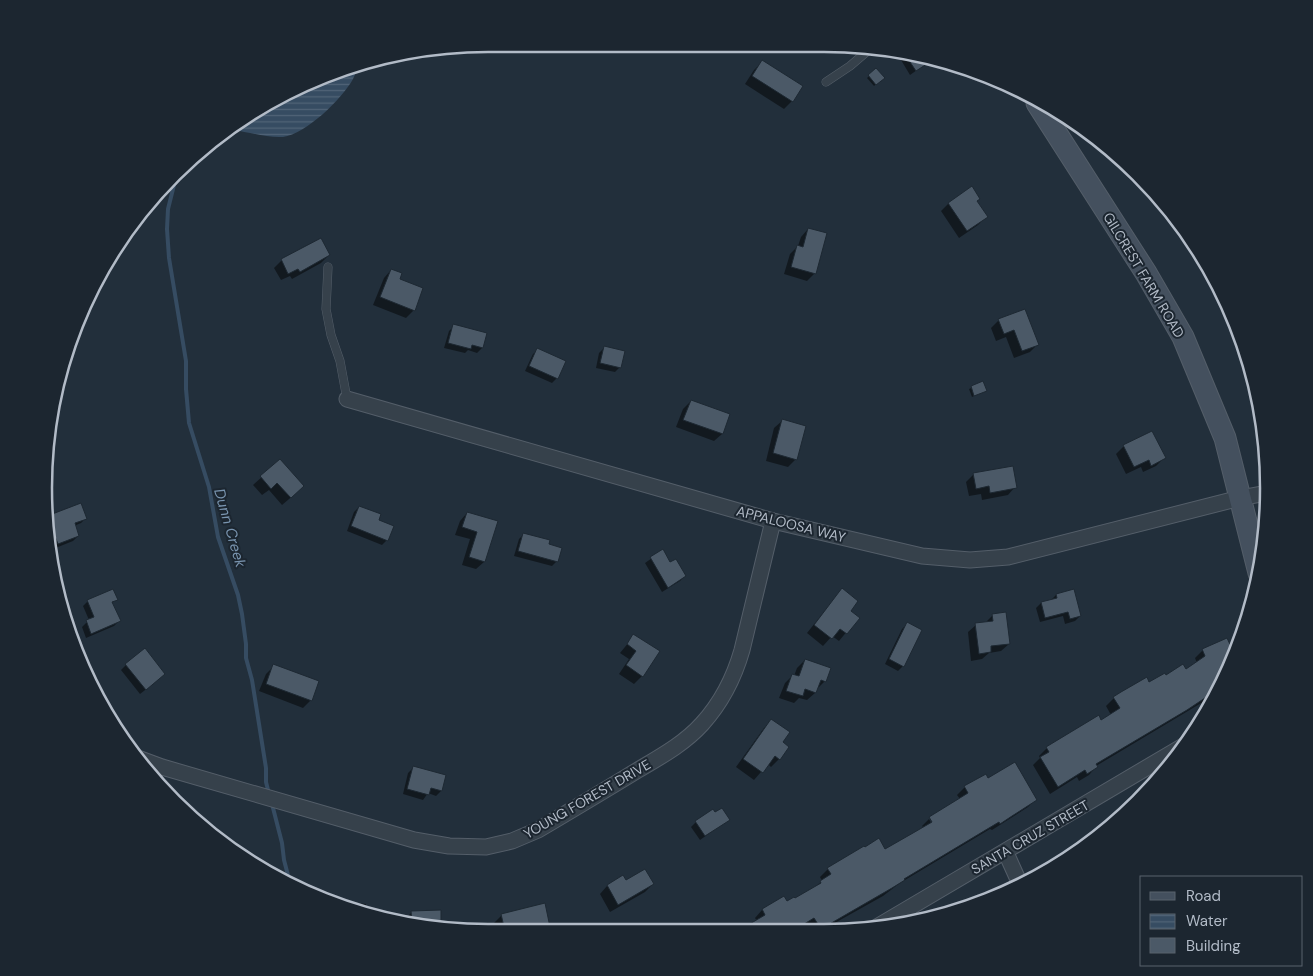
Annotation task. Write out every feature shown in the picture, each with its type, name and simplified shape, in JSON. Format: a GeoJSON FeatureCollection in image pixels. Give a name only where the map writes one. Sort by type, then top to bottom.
{"type":"FeatureCollection","features":[{"type":"Feature","properties":{"kind":"main road","name":"GILCREST FARM ROAD"},"geometry":{"type":"LineString","coordinates":[[1042,110],[1146,273],[1183,337],[1225,438],[1255,557]]}},
{"type":"Feature","properties":{"kind":"street","name":"APPALOOSA WAY"},"geometry":{"type":"LineString","coordinates":[[347,399],[773,521],[941,559],[980,560],[1008,557],[1260,494]]}},
{"type":"Feature","properties":{"kind":"street","name":"YOUNG FOREST DRIVE"},"geometry":{"type":"LineString","coordinates":[[151,763],[414,840],[449,846],[486,847],[512,841],[538,830],[678,746],[702,724],[730,684],[742,650],[773,521]]}},
{"type":"Feature","properties":{"kind":"street","name":"SANTA CRUZ STREET"},"geometry":{"type":"LineString","coordinates":[[892,918],[1162,763]]}},
{"type":"Feature","properties":{"kind":"street"},"geometry":{"type":"LineString","coordinates":[[1006,852],[1018,879]]}},
{"type":"Feature","properties":{"kind":"lane"},"geometry":{"type":"LineString","coordinates":[[826,82],[864,54]]}},
{"type":"Feature","properties":{"kind":"lane"},"geometry":{"type":"LineString","coordinates":[[328,267],[326,309],[331,335],[340,361],[347,399]]}},
{"type":"Feature","properties":{"kind":"water"},"geometry":{"type":"Polygon","coordinates":[[[355,74],[341,96],[312,123],[283,137],[264,136],[239,131],[295,97],[355,74]]]}},
{"type":"Feature","properties":{"kind":"building"},"geometry":{"type":"Polygon","coordinates":[[[762,60],[803,86],[793,102],[752,76],[762,60]]]}},
{"type":"Feature","properties":{"kind":"building"},"geometry":{"type":"Polygon","coordinates":[[[909,61],[926,64],[916,71],[909,61]]]}},
{"type":"Feature","properties":{"kind":"building"},"geometry":{"type":"Polygon","coordinates":[[[876,68],[885,78],[876,85],[868,75],[876,68]]]}},
{"type":"Feature","properties":{"kind":"building"},"geometry":{"type":"Polygon","coordinates":[[[972,186],[980,199],[977,201],[988,217],[967,231],[948,203],[972,186]]]}},
{"type":"Feature","properties":{"kind":"building"},"geometry":{"type":"Polygon","coordinates":[[[808,228],[827,233],[816,274],[791,267],[797,245],[803,247],[808,228]]]}},
{"type":"Feature","properties":{"kind":"building"},"geometry":{"type":"Polygon","coordinates":[[[321,238],[330,255],[300,272],[298,269],[288,274],[281,259],[321,238]]]}},
{"type":"Feature","properties":{"kind":"building"},"geometry":{"type":"Polygon","coordinates":[[[391,269],[402,273],[400,279],[423,288],[415,311],[380,297],[391,269]]]}},
{"type":"Feature","properties":{"kind":"building"},"geometry":{"type":"Polygon","coordinates":[[[1025,309],[1039,345],[1022,351],[1014,330],[1004,334],[998,319],[1025,309]]]}},
{"type":"Feature","properties":{"kind":"building"},"geometry":{"type":"Polygon","coordinates":[[[453,324],[487,333],[483,348],[472,345],[471,349],[448,343],[453,324]]]}},
{"type":"Feature","properties":{"kind":"building"},"geometry":{"type":"Polygon","coordinates":[[[604,346],[625,351],[621,368],[600,363],[604,346]]]}},
{"type":"Feature","properties":{"kind":"building"},"geometry":{"type":"Polygon","coordinates":[[[537,348],[566,361],[558,379],[529,366],[537,348]]]}},
{"type":"Feature","properties":{"kind":"building"},"geometry":{"type":"Polygon","coordinates":[[[983,381],[987,391],[974,396],[971,386],[983,381]]]}},
{"type":"Feature","properties":{"kind":"building"},"geometry":{"type":"Polygon","coordinates":[[[691,400],[730,414],[723,434],[683,420],[691,400]]]}},
{"type":"Feature","properties":{"kind":"building"},"geometry":{"type":"Polygon","coordinates":[[[782,419],[806,426],[797,460],[773,453],[782,419]]]}},
{"type":"Feature","properties":{"kind":"building"},"geometry":{"type":"Polygon","coordinates":[[[1152,431],[1166,458],[1151,466],[1149,460],[1134,467],[1123,445],[1152,431]]]}},
{"type":"Feature","properties":{"kind":"building"},"geometry":{"type":"Polygon","coordinates":[[[280,459],[304,486],[291,498],[277,483],[271,489],[260,476],[280,459]]]}},
{"type":"Feature","properties":{"kind":"building"},"geometry":{"type":"Polygon","coordinates":[[[1013,466],[1017,488],[990,493],[989,486],[976,489],[973,473],[1013,466]]]}},
{"type":"Feature","properties":{"kind":"building"},"geometry":{"type":"Polygon","coordinates":[[[81,503],[87,519],[75,523],[79,536],[58,544],[55,537],[53,514],[81,503]]]}},
{"type":"Feature","properties":{"kind":"building"},"geometry":{"type":"Polygon","coordinates":[[[359,506],[381,514],[379,520],[394,526],[388,541],[351,526],[359,506]]]}},
{"type":"Feature","properties":{"kind":"building"},"geometry":{"type":"Polygon","coordinates":[[[467,512],[498,521],[485,562],[469,557],[477,532],[462,527],[467,512]]]}},
{"type":"Feature","properties":{"kind":"building"},"geometry":{"type":"Polygon","coordinates":[[[523,533],[550,540],[549,544],[562,548],[558,562],[518,551],[523,533]]]}},
{"type":"Feature","properties":{"kind":"building"},"geometry":{"type":"Polygon","coordinates":[[[663,549],[670,562],[676,559],[686,576],[668,588],[650,557],[663,549]]]}},
{"type":"Feature","properties":{"kind":"building"},"geometry":{"type":"Polygon","coordinates":[[[842,588],[858,601],[851,611],[860,618],[847,634],[840,629],[832,639],[814,625],[842,588]]]}},
{"type":"Feature","properties":{"kind":"building"},"geometry":{"type":"Polygon","coordinates":[[[113,589],[118,600],[112,602],[121,621],[91,634],[86,620],[94,617],[87,600],[113,589]]]}},
{"type":"Feature","properties":{"kind":"building"},"geometry":{"type":"Polygon","coordinates":[[[1074,589],[1081,616],[1070,619],[1068,612],[1045,618],[1041,602],[1057,598],[1056,594],[1074,589]]]}},
{"type":"Feature","properties":{"kind":"building"},"geometry":{"type":"Polygon","coordinates":[[[1006,612],[1010,644],[991,646],[991,652],[979,654],[975,623],[993,621],[992,614],[1006,612]]]}},
{"type":"Feature","properties":{"kind":"building"},"geometry":{"type":"Polygon","coordinates":[[[907,622],[922,630],[904,667],[889,659],[907,622]]]}},
{"type":"Feature","properties":{"kind":"building"},"geometry":{"type":"Polygon","coordinates":[[[633,634],[660,651],[643,677],[626,665],[636,651],[627,644],[633,634]]]}},
{"type":"Feature","properties":{"kind":"building"},"geometry":{"type":"Polygon","coordinates":[[[1227,638],[1231,645],[1207,696],[1096,764],[1098,767],[1087,774],[1085,770],[1058,787],[1040,757],[1049,752],[1046,747],[1099,715],[1101,720],[1120,708],[1113,697],[1147,677],[1149,682],[1165,673],[1166,675],[1183,664],[1186,669],[1205,656],[1202,649],[1227,638]]]}},
{"type":"Feature","properties":{"kind":"building"},"geometry":{"type":"Polygon","coordinates":[[[145,648],[165,674],[146,690],[125,664],[145,648]]]}},
{"type":"Feature","properties":{"kind":"building"},"geometry":{"type":"Polygon","coordinates":[[[805,659],[831,668],[826,682],[821,680],[816,693],[805,689],[803,696],[786,691],[792,674],[799,676],[805,659]]]}},
{"type":"Feature","properties":{"kind":"building"},"geometry":{"type":"Polygon","coordinates":[[[273,664],[319,681],[312,701],[266,684],[273,664]]]}},
{"type":"Feature","properties":{"kind":"building"},"geometry":{"type":"Polygon","coordinates":[[[771,719],[790,732],[783,742],[789,747],[780,760],[775,756],[763,773],[743,759],[771,719]]]}},
{"type":"Feature","properties":{"kind":"building"},"geometry":{"type":"Polygon","coordinates":[[[1015,762],[1037,800],[1000,824],[999,822],[830,924],[818,924],[814,918],[804,924],[750,924],[765,915],[762,909],[784,896],[787,901],[821,883],[820,881],[831,874],[827,868],[864,846],[879,838],[885,849],[932,822],[929,817],[968,793],[964,786],[986,774],[988,778],[1015,762]]]}},
{"type":"Feature","properties":{"kind":"building"},"geometry":{"type":"Polygon","coordinates":[[[413,766],[446,775],[442,791],[431,788],[429,795],[407,789],[413,766]]]}},
{"type":"Feature","properties":{"kind":"building"},"geometry":{"type":"Polygon","coordinates":[[[722,808],[730,820],[705,836],[695,821],[713,809],[715,812],[722,808]]]}},
{"type":"Feature","properties":{"kind":"building"},"geometry":{"type":"Polygon","coordinates":[[[645,869],[654,884],[618,905],[607,885],[623,875],[626,880],[645,869]]]}},
{"type":"Feature","properties":{"kind":"building"},"geometry":{"type":"Polygon","coordinates":[[[545,903],[549,924],[503,924],[501,914],[545,903]]]}},
{"type":"Feature","properties":{"kind":"building"},"geometry":{"type":"Polygon","coordinates":[[[441,910],[441,921],[411,917],[411,911],[441,910]]]}},
{"type":"Feature","properties":{"kind":"waterway","name":"Dunn Creek"},"geometry":{"type":"LineString","coordinates":[[173,187],[168,209],[167,229],[169,258],[186,361],[189,423],[209,487],[218,537],[238,595],[246,644],[246,658],[252,680],[269,794]]}},
{"type":"Feature","properties":{"kind":"waterway","name":"Dunn Creek"},"geometry":{"type":"LineString","coordinates":[[272,804],[288,875]]}}]}
